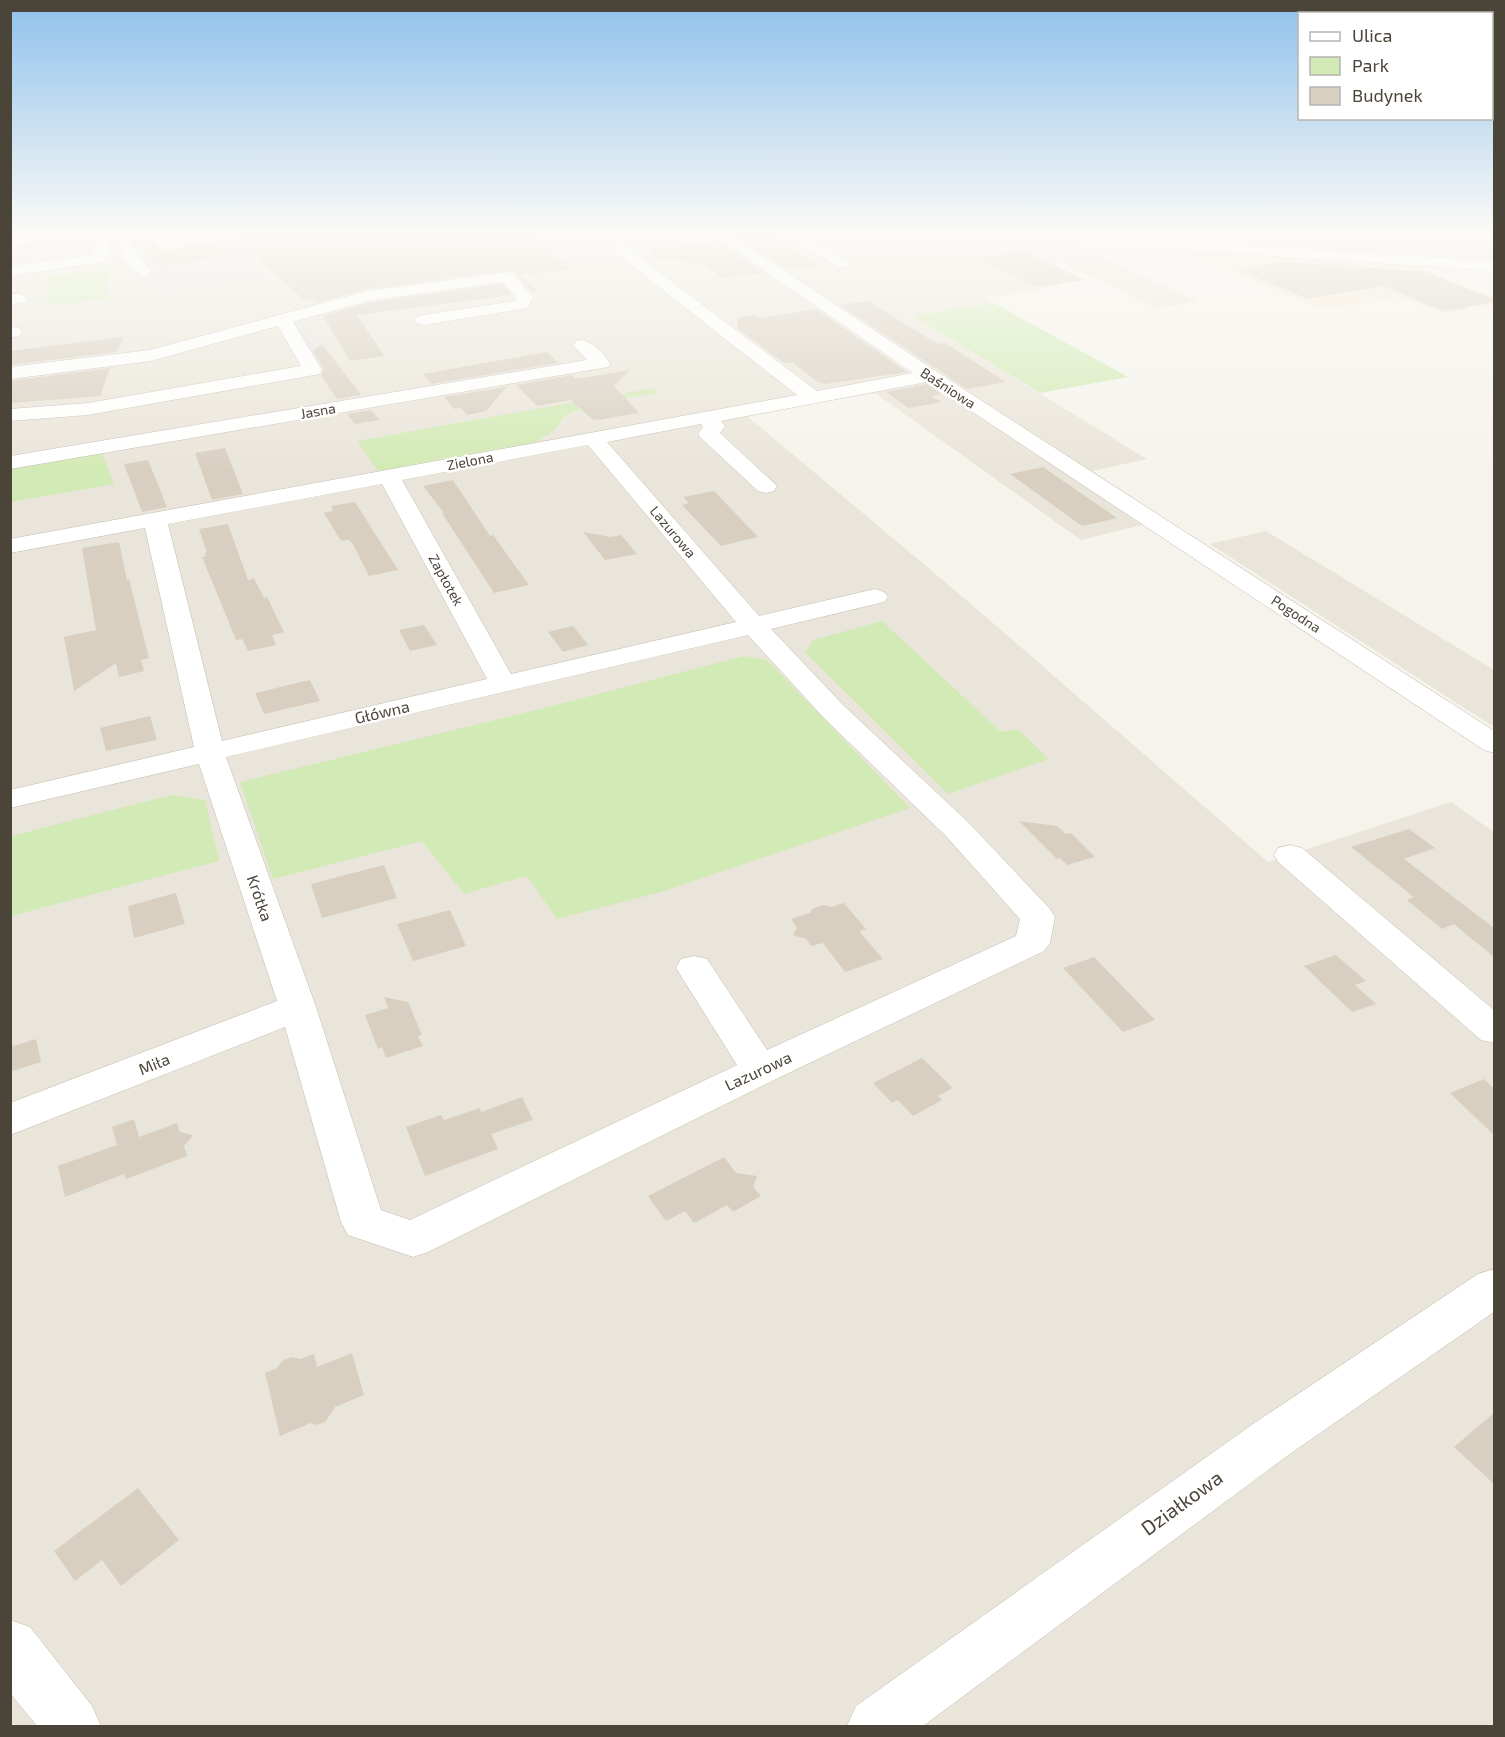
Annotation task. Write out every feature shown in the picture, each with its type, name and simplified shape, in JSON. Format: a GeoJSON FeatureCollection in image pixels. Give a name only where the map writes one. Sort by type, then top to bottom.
{"type":"FeatureCollection","features":[{"type":"Feature","properties":{"kind":"street"},"geometry":{"type":"LineString","coordinates":[[10,373],[151,354],[313,310]]}},
{"type":"Feature","properties":{"kind":"street"},"geometry":{"type":"LineString","coordinates":[[424,320],[495,310]]}},
{"type":"Feature","properties":{"kind":"street"},"geometry":{"type":"LineString","coordinates":[[699,310],[812,397]]}},
{"type":"Feature","properties":{"kind":"street","name":"Baśniowa"},"geometry":{"type":"LineString","coordinates":[[832,310],[1098,484]]}},
{"type":"Feature","properties":{"kind":"street"},"geometry":{"type":"LineString","coordinates":[[10,415],[88,409],[313,370],[282,318]]}},
{"type":"Feature","properties":{"kind":"street","name":"Jasna"},"geometry":{"type":"LineString","coordinates":[[10,463],[601,363],[582,345]]}},
{"type":"Feature","properties":{"kind":"street","name":"Zielona"},"geometry":{"type":"LineString","coordinates":[[10,546],[930,376]]}},
{"type":"Feature","properties":{"kind":"street"},"geometry":{"type":"LineString","coordinates":[[704,417],[714,426],[708,434],[766,486]]}},
{"type":"Feature","properties":{"kind":"street","name":"Lazurowa"},"geometry":{"type":"LineString","coordinates":[[413,1239],[760,1070],[1032,943],[1038,917],[957,829],[834,712],[753,626],[593,438]]}},
{"type":"Feature","properties":{"kind":"street","name":"Zapłotek"},"geometry":{"type":"LineString","coordinates":[[389,476],[503,684]]}},
{"type":"Feature","properties":{"kind":"street","name":"Pogodna"},"geometry":{"type":"LineString","coordinates":[[1098,484],[1494,744]]}},
{"type":"Feature","properties":{"kind":"street","name":"Krótka"},"geometry":{"type":"LineString","coordinates":[[155,519],[210,753],[298,1007],[363,1222],[413,1239]]}},
{"type":"Feature","properties":{"kind":"street","name":"Główna"},"geometry":{"type":"LineString","coordinates":[[10,800],[875,597]]}},
{"type":"Feature","properties":{"kind":"street"},"geometry":{"type":"LineString","coordinates":[[1290,855],[1494,1030]]}},
{"type":"Feature","properties":{"kind":"street"},"geometry":{"type":"LineString","coordinates":[[694,968],[760,1070]]}},
{"type":"Feature","properties":{"kind":"street","name":"Miła"},"geometry":{"type":"LineString","coordinates":[[10,1120],[298,1007]]}},
{"type":"Feature","properties":{"kind":"street","name":"Działkowa"},"geometry":{"type":"LineString","coordinates":[[876,1726],[1270,1440],[1494,1288]]}},
{"type":"Feature","properties":{"kind":"street"},"geometry":{"type":"LineString","coordinates":[[10,1647],[72,1726]]}},
{"type":"Feature","properties":{"kind":"shaded area"},"geometry":{"type":"Polygon","coordinates":[[[11,310],[950,310],[913,316],[1147,459],[1092,471],[1165,519],[1081,540],[875,393],[746,415],[970,603],[1268,862],[1451,802],[1494,832],[1494,1726],[11,1726],[11,310]]]}},
{"type":"Feature","properties":{"kind":"shaded area"},"geometry":{"type":"Polygon","coordinates":[[[1436,310],[1463,310],[1443,313],[1436,310]]]}},
{"type":"Feature","properties":{"kind":"shaded area"},"geometry":{"type":"Polygon","coordinates":[[[303,320],[327,362],[315,364],[292,322],[303,320]]]}},
{"type":"Feature","properties":{"kind":"shaded area"},"geometry":{"type":"Polygon","coordinates":[[[1266,531],[1494,670],[1494,727],[1210,544],[1266,531]]]}},
{"type":"Feature","properties":{"kind":"green space"},"geometry":{"type":"Polygon","coordinates":[[[950,310],[1007,310],[1128,377],[1040,393],[913,316],[950,310]]]}},
{"type":"Feature","properties":{"kind":"green space"},"geometry":{"type":"Polygon","coordinates":[[[653,388],[658,393],[606,401],[565,415],[556,429],[536,442],[378,471],[357,441],[653,388]]]}},
{"type":"Feature","properties":{"kind":"green space"},"geometry":{"type":"Polygon","coordinates":[[[102,453],[114,484],[11,502],[11,469],[102,453]]]}},
{"type":"Feature","properties":{"kind":"green space"},"geometry":{"type":"Polygon","coordinates":[[[882,621],[1001,732],[1018,729],[1049,759],[948,794],[805,652],[813,640],[882,621]]]}},
{"type":"Feature","properties":{"kind":"green space"},"geometry":{"type":"Polygon","coordinates":[[[744,656],[767,660],[910,808],[661,892],[557,919],[527,876],[464,894],[422,841],[273,879],[240,782],[540,709],[744,656]]]}},
{"type":"Feature","properties":{"kind":"green space"},"geometry":{"type":"Polygon","coordinates":[[[171,795],[205,800],[219,861],[11,916],[11,836],[171,795]]]}},
{"type":"Feature","properties":{"kind":"building"},"geometry":{"type":"Polygon","coordinates":[[[344,310],[395,310],[357,315],[384,356],[350,361],[323,316],[344,310]]]}},
{"type":"Feature","properties":{"kind":"building"},"geometry":{"type":"Polygon","coordinates":[[[818,310],[907,372],[825,384],[818,382],[792,362],[784,363],[738,329],[737,318],[756,315],[760,318],[818,310]]]}},
{"type":"Feature","properties":{"kind":"building"},"geometry":{"type":"Polygon","coordinates":[[[848,310],[883,310],[931,340],[939,344],[945,343],[1006,382],[967,389],[848,310]]]}},
{"type":"Feature","properties":{"kind":"building"},"geometry":{"type":"Polygon","coordinates":[[[123,337],[117,352],[10,365],[10,351],[123,337]]]}},
{"type":"Feature","properties":{"kind":"building"},"geometry":{"type":"Polygon","coordinates":[[[322,344],[361,395],[337,399],[321,376],[324,369],[313,351],[322,344]]]}},
{"type":"Feature","properties":{"kind":"building"},"geometry":{"type":"Polygon","coordinates":[[[547,352],[558,363],[431,384],[423,374],[547,352]]]}},
{"type":"Feature","properties":{"kind":"building"},"geometry":{"type":"Polygon","coordinates":[[[110,368],[100,396],[10,403],[10,381],[110,368]]]}},
{"type":"Feature","properties":{"kind":"building"},"geometry":{"type":"Polygon","coordinates":[[[630,370],[614,386],[639,413],[598,420],[592,419],[571,400],[537,406],[516,385],[572,375],[575,379],[630,370]]]}},
{"type":"Feature","properties":{"kind":"building"},"geometry":{"type":"Polygon","coordinates":[[[927,384],[941,394],[931,396],[941,402],[909,408],[886,392],[927,384]]]}},
{"type":"Feature","properties":{"kind":"building"},"geometry":{"type":"Polygon","coordinates":[[[506,387],[486,411],[467,415],[461,407],[454,409],[444,397],[506,387]]]}},
{"type":"Feature","properties":{"kind":"building"},"geometry":{"type":"Polygon","coordinates":[[[371,410],[379,420],[355,424],[347,414],[371,410]]]}},
{"type":"Feature","properties":{"kind":"building"},"geometry":{"type":"Polygon","coordinates":[[[225,448],[243,494],[212,500],[195,453],[225,448]]]}},
{"type":"Feature","properties":{"kind":"building"},"geometry":{"type":"Polygon","coordinates":[[[148,460],[167,507],[142,512],[124,464],[148,460]]]}},
{"type":"Feature","properties":{"kind":"building"},"geometry":{"type":"Polygon","coordinates":[[[1043,467],[1117,518],[1082,526],[1010,474],[1043,467]]]}},
{"type":"Feature","properties":{"kind":"building"},"geometry":{"type":"Polygon","coordinates":[[[453,480],[490,536],[493,535],[529,585],[494,593],[442,513],[444,513],[423,486],[453,480]]]}},
{"type":"Feature","properties":{"kind":"building"},"geometry":{"type":"Polygon","coordinates":[[[714,491],[758,537],[721,546],[682,505],[689,503],[683,497],[714,491]]]}},
{"type":"Feature","properties":{"kind":"building"},"geometry":{"type":"Polygon","coordinates":[[[355,502],[398,570],[369,576],[353,544],[349,540],[341,541],[324,513],[333,511],[331,506],[355,502]]]}},
{"type":"Feature","properties":{"kind":"building"},"geometry":{"type":"Polygon","coordinates":[[[228,524],[248,580],[254,578],[264,598],[267,597],[284,632],[272,635],[276,645],[248,651],[242,639],[236,640],[202,557],[206,556],[207,552],[199,529],[228,524]]]}},
{"type":"Feature","properties":{"kind":"building"},"geometry":{"type":"Polygon","coordinates":[[[583,532],[611,537],[621,535],[637,554],[605,560],[583,532]]]}},
{"type":"Feature","properties":{"kind":"building"},"geometry":{"type":"Polygon","coordinates":[[[119,542],[149,658],[141,660],[144,671],[119,677],[116,663],[74,691],[64,637],[96,630],[82,548],[119,542]]]}},
{"type":"Feature","properties":{"kind":"building"},"geometry":{"type":"Polygon","coordinates":[[[424,625],[437,645],[410,651],[399,630],[424,625]]]}},
{"type":"Feature","properties":{"kind":"building"},"geometry":{"type":"Polygon","coordinates":[[[573,626],[588,645],[563,652],[548,632],[573,626]]]}},
{"type":"Feature","properties":{"kind":"building"},"geometry":{"type":"Polygon","coordinates":[[[310,680],[320,701],[264,714],[255,693],[310,680]]]}},
{"type":"Feature","properties":{"kind":"building"},"geometry":{"type":"Polygon","coordinates":[[[150,716],[157,740],[106,751],[100,728],[150,716]]]}},
{"type":"Feature","properties":{"kind":"building"},"geometry":{"type":"Polygon","coordinates":[[[1019,821],[1057,826],[1066,834],[1071,833],[1095,857],[1067,865],[1060,858],[1057,859],[1019,821]]]}},
{"type":"Feature","properties":{"kind":"building"},"geometry":{"type":"Polygon","coordinates":[[[1409,829],[1435,848],[1404,859],[1494,928],[1494,957],[1454,924],[1442,929],[1407,900],[1414,897],[1351,847],[1409,829]]]}},
{"type":"Feature","properties":{"kind":"building"},"geometry":{"type":"Polygon","coordinates":[[[384,865],[397,898],[322,918],[311,884],[384,865]]]}},
{"type":"Feature","properties":{"kind":"building"},"geometry":{"type":"Polygon","coordinates":[[[176,893],[185,924],[134,938],[128,906],[176,893]]]}},
{"type":"Feature","properties":{"kind":"building"},"geometry":{"type":"Polygon","coordinates":[[[844,903],[866,929],[859,931],[883,959],[845,972],[823,943],[811,946],[806,939],[793,935],[797,928],[791,919],[810,913],[812,909],[823,905],[831,907],[844,903]]]}},
{"type":"Feature","properties":{"kind":"building"},"geometry":{"type":"Polygon","coordinates":[[[450,910],[466,946],[413,961],[397,924],[450,910]]]}},
{"type":"Feature","properties":{"kind":"building"},"geometry":{"type":"Polygon","coordinates":[[[1336,955],[1366,981],[1355,985],[1376,1004],[1352,1012],[1304,966],[1336,955]]]}},
{"type":"Feature","properties":{"kind":"building"},"geometry":{"type":"Polygon","coordinates":[[[1094,957],[1155,1020],[1123,1032],[1063,968],[1094,957]]]}},
{"type":"Feature","properties":{"kind":"building"},"geometry":{"type":"Polygon","coordinates":[[[384,997],[408,1002],[422,1035],[418,1036],[423,1046],[386,1058],[382,1047],[378,1049],[365,1015],[388,1008],[384,997]]]}},
{"type":"Feature","properties":{"kind":"building"},"geometry":{"type":"Polygon","coordinates":[[[36,1039],[41,1062],[10,1072],[10,1047],[36,1039]]]}},
{"type":"Feature","properties":{"kind":"building"},"geometry":{"type":"Polygon","coordinates":[[[922,1058],[953,1088],[938,1096],[942,1100],[913,1116],[898,1100],[892,1103],[873,1083],[922,1058]]]}},
{"type":"Feature","properties":{"kind":"building"},"geometry":{"type":"Polygon","coordinates":[[[1484,1079],[1494,1089],[1494,1135],[1450,1093],[1484,1079]]]}},
{"type":"Feature","properties":{"kind":"building"},"geometry":{"type":"Polygon","coordinates":[[[522,1097],[533,1120],[491,1134],[498,1149],[425,1176],[406,1127],[441,1115],[444,1120],[480,1108],[481,1112],[522,1097]]]}},
{"type":"Feature","properties":{"kind":"building"},"geometry":{"type":"Polygon","coordinates":[[[134,1119],[139,1137],[177,1123],[180,1132],[193,1135],[184,1146],[187,1156],[126,1179],[124,1174],[65,1197],[58,1166],[117,1145],[112,1127],[134,1119]]]}},
{"type":"Feature","properties":{"kind":"building"},"geometry":{"type":"Polygon","coordinates":[[[724,1157],[736,1173],[757,1176],[753,1187],[761,1196],[733,1212],[727,1205],[694,1223],[685,1211],[666,1221],[648,1196],[724,1157]]]}},
{"type":"Feature","properties":{"kind":"building"},"geometry":{"type":"Polygon","coordinates":[[[352,1353],[364,1395],[335,1407],[325,1422],[317,1425],[311,1423],[280,1436],[265,1373],[277,1368],[283,1360],[292,1357],[300,1359],[314,1354],[317,1367],[352,1353]]]}},
{"type":"Feature","properties":{"kind":"building"},"geometry":{"type":"Polygon","coordinates":[[[1494,1413],[1494,1484],[1454,1447],[1494,1413]]]}},
{"type":"Feature","properties":{"kind":"building"},"geometry":{"type":"Polygon","coordinates":[[[138,1488],[179,1540],[121,1586],[102,1560],[75,1581],[54,1551],[138,1488]]]}}]}
